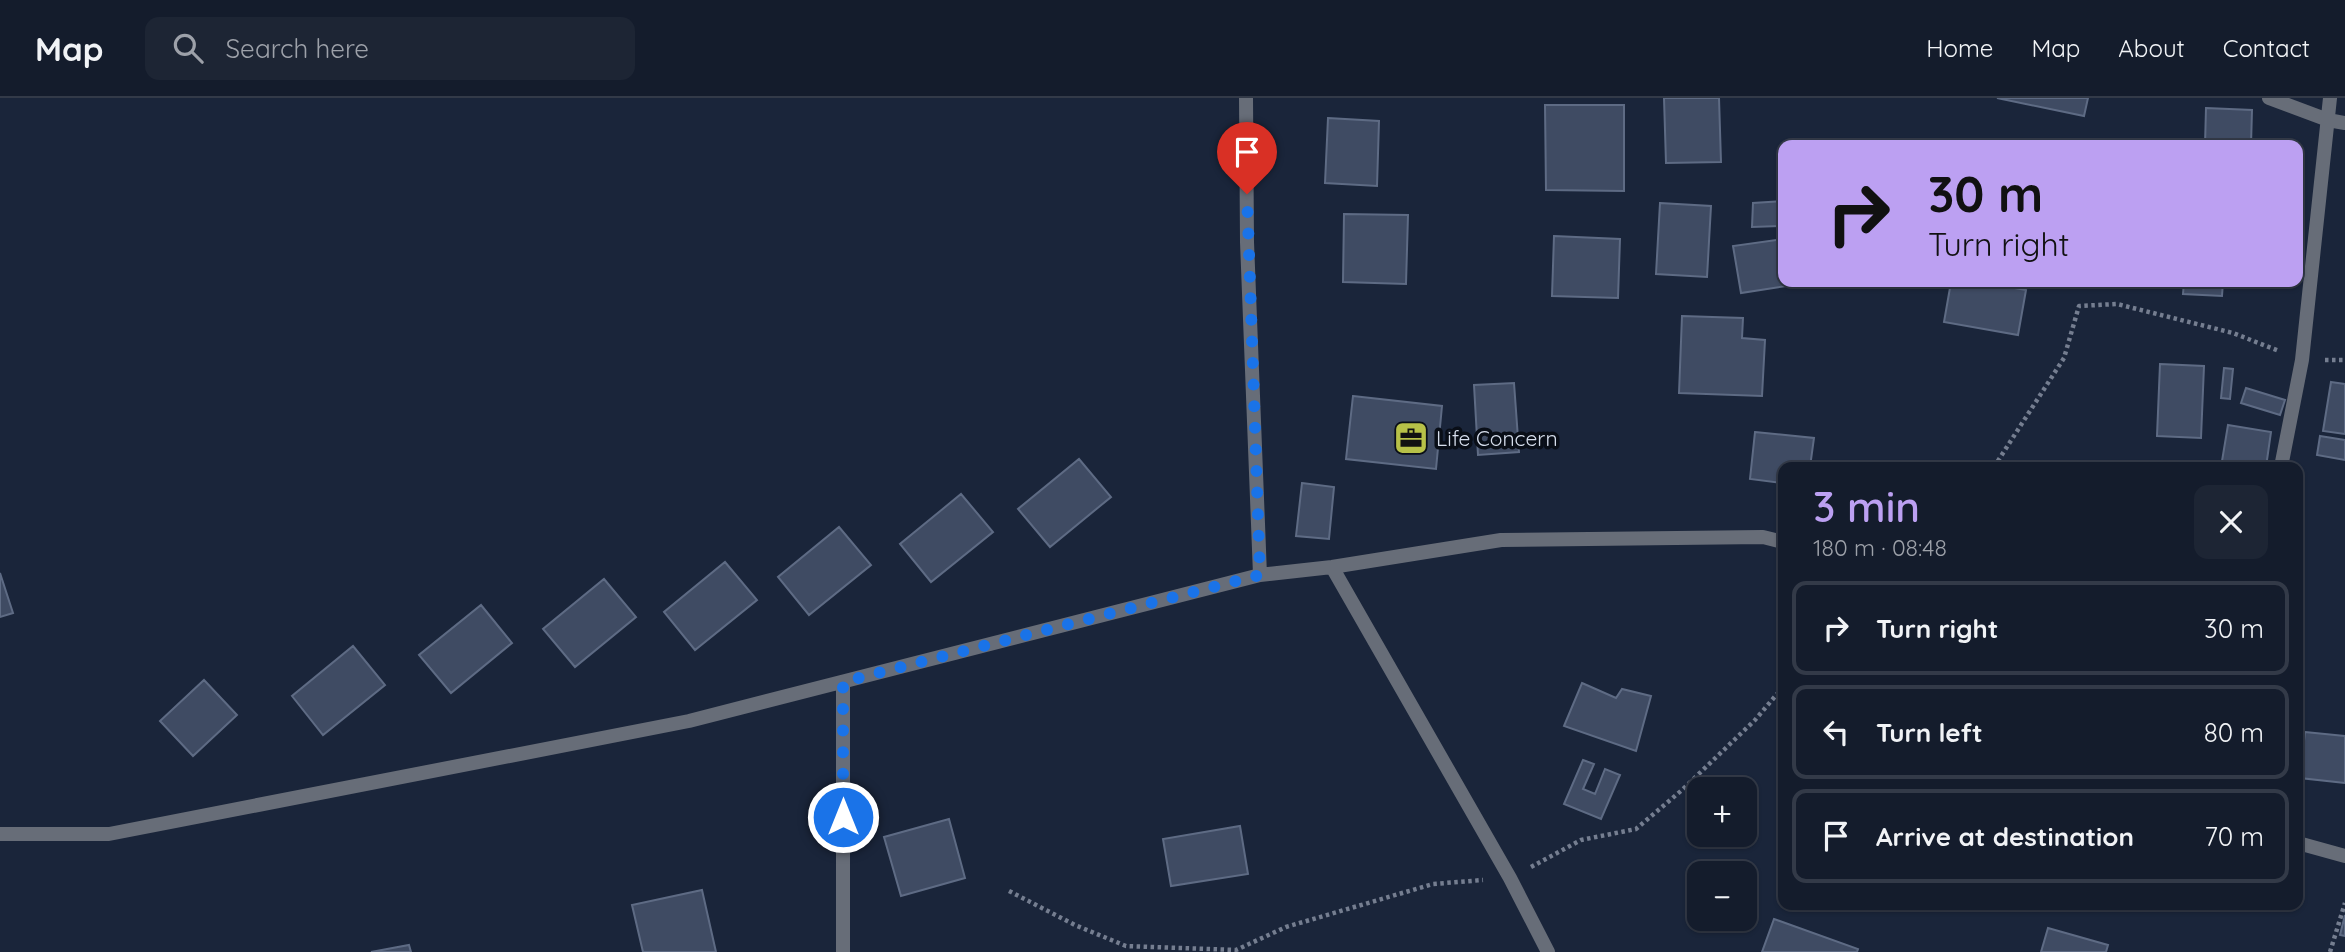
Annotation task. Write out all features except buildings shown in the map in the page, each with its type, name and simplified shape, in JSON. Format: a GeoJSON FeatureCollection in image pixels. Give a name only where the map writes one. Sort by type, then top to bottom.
{"type":"FeatureCollection","features":[{"type":"Feature","properties":{"kind":"street"},"geometry":{"type":"LineString","coordinates":[[1246,98],[1247,242],[1260,575]]}},
{"type":"Feature","properties":{"kind":"street"},"geometry":{"type":"LineString","coordinates":[[2269,98],[2328,120],[2345,123]]}},
{"type":"Feature","properties":{"kind":"street"},"geometry":{"type":"LineString","coordinates":[[2282,462],[2302,360],[2330,98]]}},
{"type":"Feature","properties":{"kind":"street"},"geometry":{"type":"LineString","coordinates":[[0,834],[109,834],[690,721],[1260,575],[1332,567],[1501,540],[1763,537],[1778,541]]}},
{"type":"Feature","properties":{"kind":"street"},"geometry":{"type":"LineString","coordinates":[[1332,567],[1510,878],[1548,952]]}},
{"type":"Feature","properties":{"kind":"street"},"geometry":{"type":"LineString","coordinates":[[843,682],[843,952]]}},
{"type":"Feature","properties":{"kind":"street"},"geometry":{"type":"LineString","coordinates":[[2303,844],[2345,856]]}},
{"type":"Feature","properties":{"kind":"path"},"geometry":{"type":"LineString","coordinates":[[1997,462],[2064,358],[2079,306],[2117,304],[2233,333],[2302,360],[2345,360]]}},
{"type":"Feature","properties":{"kind":"path"},"geometry":{"type":"LineString","coordinates":[[1009,891],[1075,925],[1126,946],[1236,950],[1286,927],[1433,884],[1510,878],[1581,840],[1636,829],[1682,790],[1755,720],[1778,693]]}},
{"type":"Feature","properties":{"kind":"path"},"geometry":{"type":"LineString","coordinates":[[2330,952],[2345,903]]}},
{"type":"Feature","properties":{"kind":"place","name":"Life Concern"},"geometry":{"type":"Point","coordinates":[1411,438]}},
{"type":"Feature","properties":{"kind":"route"},"geometry":{"type":"LineString","coordinates":[[843,817],[843,682],[1260,575],[1247,194]]}}]}
